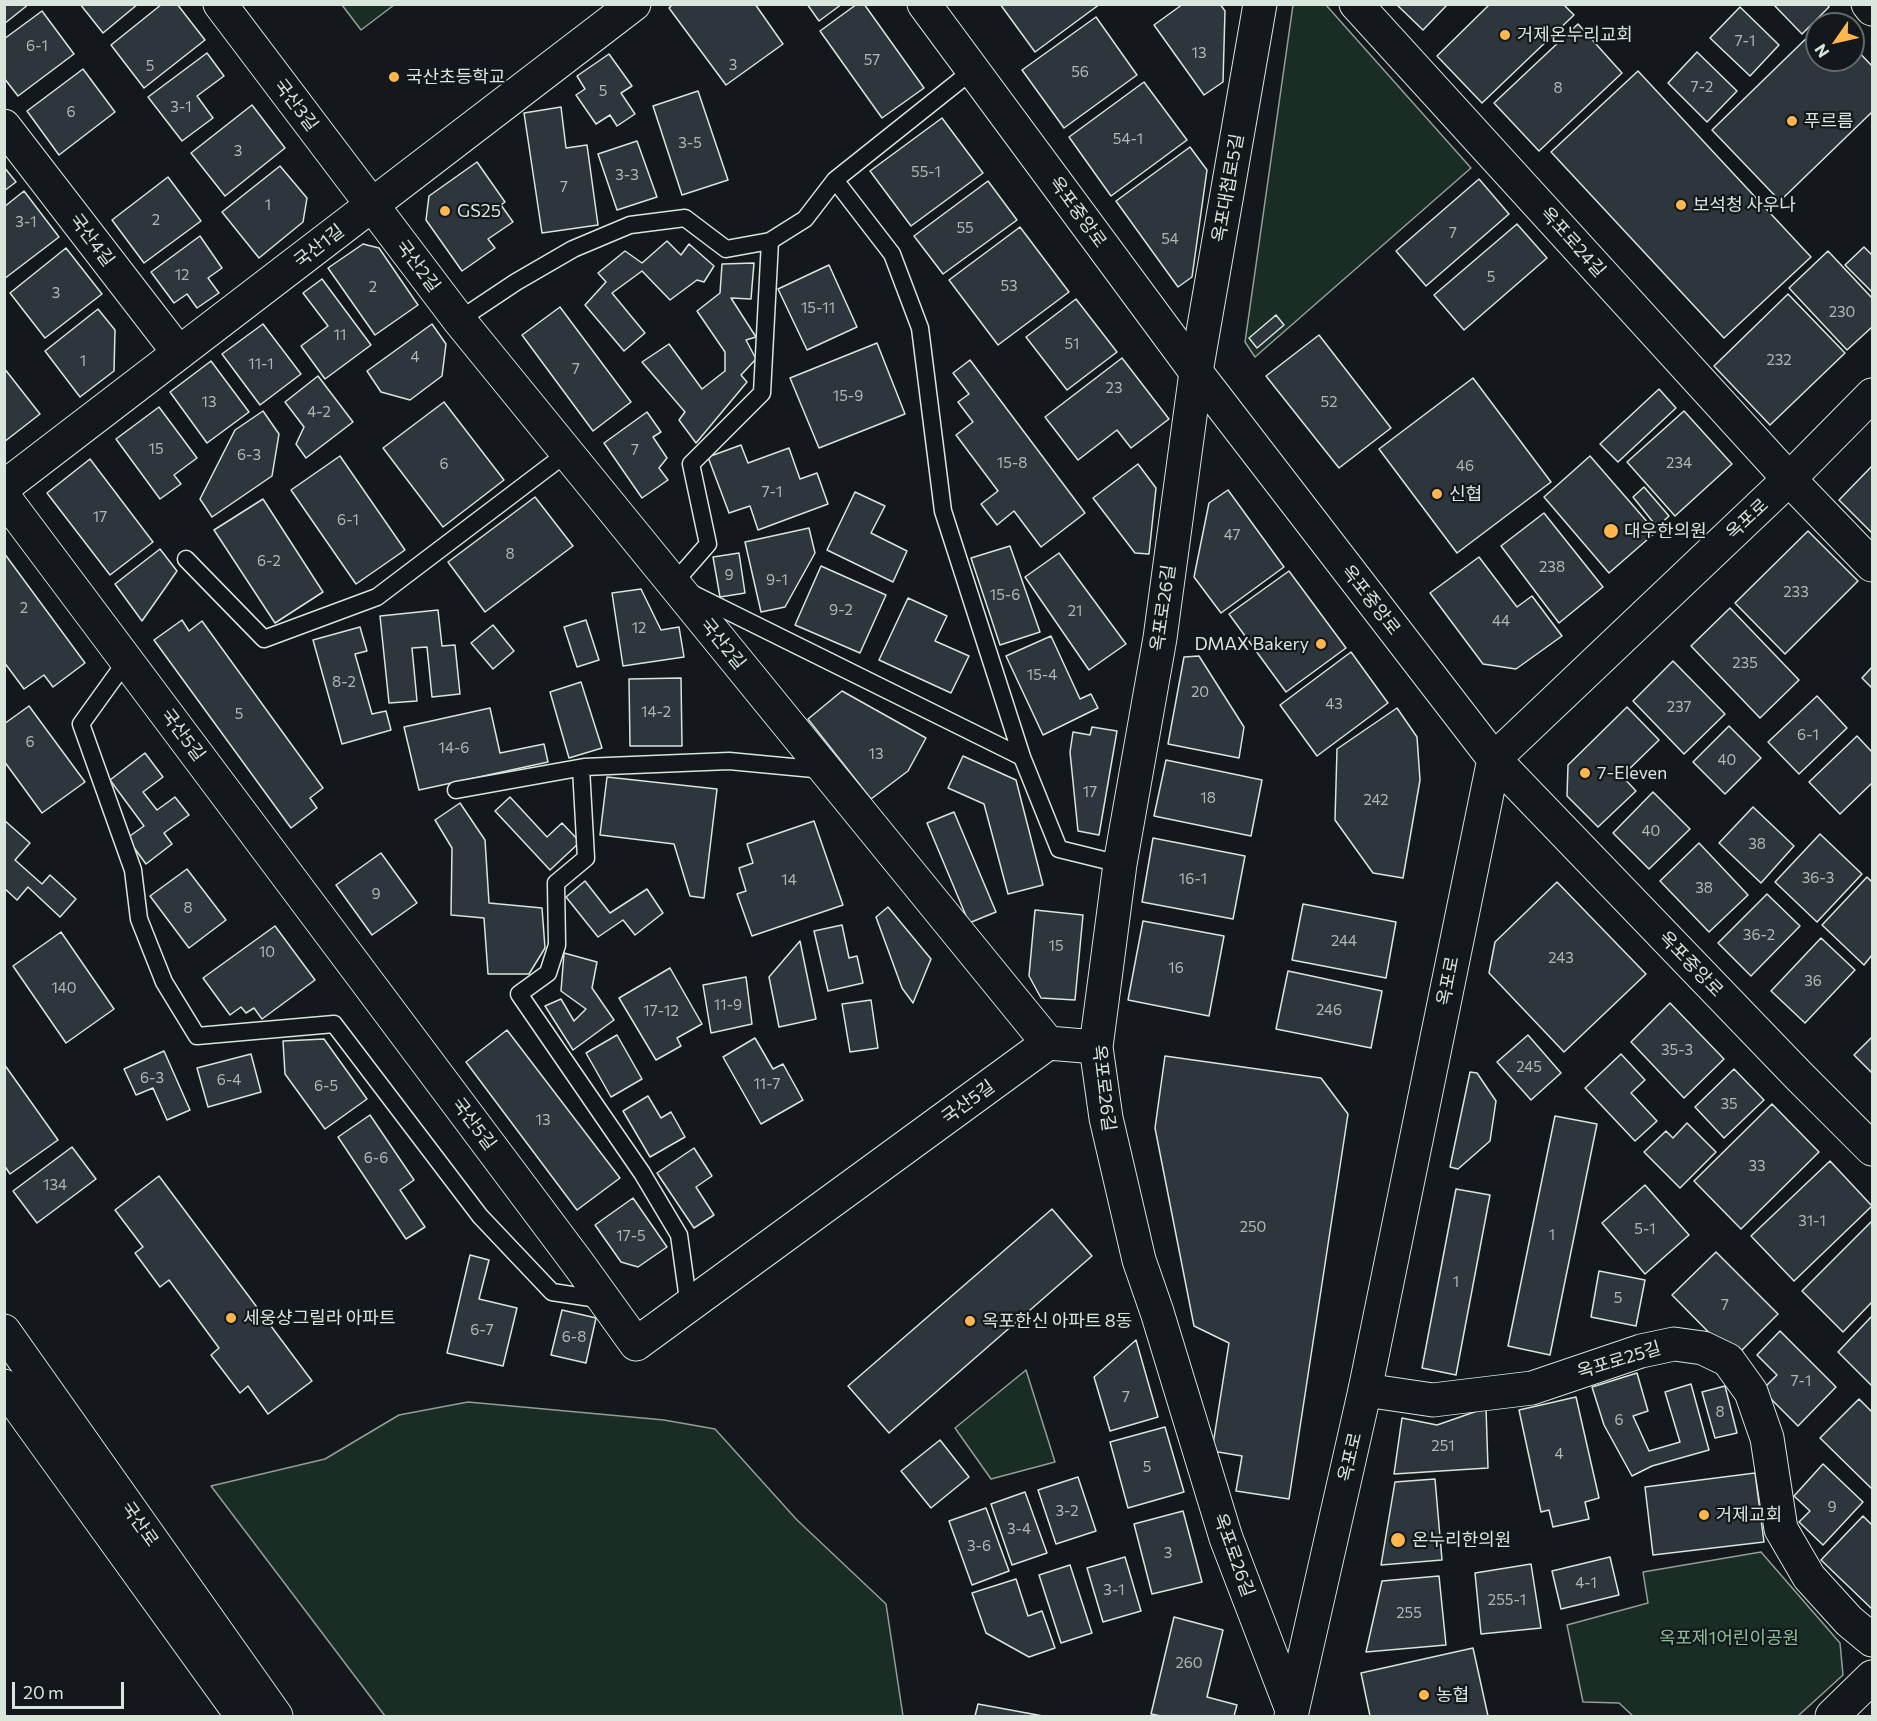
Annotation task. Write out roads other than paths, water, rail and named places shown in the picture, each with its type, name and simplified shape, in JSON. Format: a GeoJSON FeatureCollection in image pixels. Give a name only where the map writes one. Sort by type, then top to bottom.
{"type":"FeatureCollection","features":[{"type":"Feature","properties":{"kind":"street","name":"국산3길"},"geometry":{"type":"LineString","coordinates":[[220,4],[372,205]]}},
{"type":"Feature","properties":{"kind":"street","name":"국산1길"},"geometry":{"type":"LineString","coordinates":[[4,487],[634,4]]}},
{"type":"Feature","properties":{"kind":"street","name":"옥포중앙로"},"geometry":{"type":"LineString","coordinates":[[924,4],[1196,372],[1494,759],[1872,1149]]}},
{"type":"Feature","properties":{"kind":"street","name":"옥포대첩로5길"},"geometry":{"type":"LineString","coordinates":[[1196,372],[1260,4]]}},
{"type":"Feature","properties":{"kind":"street","name":"옥포로24길"},"geometry":{"type":"LineString","coordinates":[[1356,4],[1789,479],[1872,564]]}},
{"type":"Feature","properties":{"kind":"street"},"geometry":{"type":"LineString","coordinates":[[1868,4],[1872,9]]}},
{"type":"Feature","properties":{"kind":"street","name":"국산4길"},"geometry":{"type":"LineString","coordinates":[[4,126],[179,353]]}},
{"type":"Feature","properties":{"kind":"street","name":"국산2길"},"geometry":{"type":"LineString","coordinates":[[372,205],[459,320],[1048,1043]]}},
{"type":"Feature","properties":{"kind":"street","name":"옥포로26길"},"geometry":{"type":"LineString","coordinates":[[1196,372],[1160,638],[1120,864],[1096,1047],[1106,1118],[1138,1260],[1157,1312],[1226,1538],[1292,1713]]}},
{"type":"Feature","properties":{"kind":"street","name":"옥포로"},"geometry":{"type":"LineString","coordinates":[[1292,1713],[1365,1390],[1494,759],[1789,479],[1872,395]]}},
{"type":"Feature","properties":{"kind":"street","name":"국산5길"},"geometry":{"type":"LineString","coordinates":[[4,497],[636,1344],[1048,1043]]}},
{"type":"Feature","properties":{"kind":"street"},"geometry":{"type":"LineString","coordinates":[[1048,1043],[1096,1047]]}},
{"type":"Feature","properties":{"kind":"street","name":"국산로"},"geometry":{"type":"LineString","coordinates":[[4,1332],[276,1716]]}},
{"type":"Feature","properties":{"kind":"street","name":"옥포로25길"},"geometry":{"type":"LineString","coordinates":[[1365,1390],[1433,1400],[1532,1388],[1641,1351],[1674,1344],[1703,1348],[1728,1360],[1751,1392],[1767,1438],[1780,1529],[1809,1577],[1849,1621],[1872,1640]]}},
{"type":"Feature","properties":{"kind":"street","name":"국산로"},"geometry":{"type":"LineString","coordinates":[[4,1386],[242,1716]]}},
{"type":"Feature","properties":{"kind":"street"},"geometry":{"type":"LineString","coordinates":[[1832,1716],[1872,1677]]}},
{"type":"Feature","properties":{"kind":"lane"},"geometry":{"type":"LineString","coordinates":[[459,320],[516,282],[573,249],[630,225],[685,218],[726,249],[770,241],[805,219],[835,180],[973,70]]}},
{"type":"Feature","properties":{"kind":"lane"},"geometry":{"type":"LineString","coordinates":[[835,180],[892,254],[920,328],[943,511],[1022,757],[1059,849],[1120,864]]}},
{"type":"Feature","properties":{"kind":"lane"},"geometry":{"type":"LineString","coordinates":[[770,241],[762,393],[691,464],[708,544],[673,584],[1022,757]]}},
{"type":"Feature","properties":{"kind":"lane"},"geometry":{"type":"LineString","coordinates":[[186,559],[264,639],[377,597],[567,453]]}},
{"type":"Feature","properties":{"kind":"lane"},"geometry":{"type":"LineString","coordinates":[[127,660],[81,724],[133,870],[139,919],[164,982],[197,1036],[334,1024],[480,1216],[552,1292],[605,1301]]}},
{"type":"Feature","properties":{"kind":"lane"},"geometry":{"type":"LineString","coordinates":[[456,790],[581,768],[729,761],[825,770]]}},
{"type":"Feature","properties":{"kind":"lane"},"geometry":{"type":"LineString","coordinates":[[581,768],[586,858],[556,883],[557,945],[548,973],[519,994],[642,1173],[679,1235],[689,1307]]}},
{"type":"Feature","properties":{"kind":"place","name":"거제온누리교회"},"geometry":{"type":"Point","coordinates":[1505,35]}},
{"type":"Feature","properties":{"kind":"place","name":"국산초등학교"},"geometry":{"type":"Point","coordinates":[394,77]}},
{"type":"Feature","properties":{"kind":"place","name":"푸르름"},"geometry":{"type":"Point","coordinates":[1792,121]}},
{"type":"Feature","properties":{"kind":"place","name":"보석청 사우나"},"geometry":{"type":"Point","coordinates":[1681,205]}},
{"type":"Feature","properties":{"kind":"place","name":"GS25"},"geometry":{"type":"Point","coordinates":[445,211]}},
{"type":"Feature","properties":{"kind":"place","name":"신협"},"geometry":{"type":"Point","coordinates":[1437,494]}},
{"type":"Feature","properties":{"kind":"place","name":"대우한의원"},"geometry":{"type":"Point","coordinates":[1611,531]}},
{"type":"Feature","properties":{"kind":"place","name":"DMAX Bakery"},"geometry":{"type":"Point","coordinates":[1321,644]}},
{"type":"Feature","properties":{"kind":"place","name":"7-Eleven"},"geometry":{"type":"Point","coordinates":[1585,773]}},
{"type":"Feature","properties":{"kind":"place","name":"세웅샹그릴라 아파트"},"geometry":{"type":"Point","coordinates":[231,1318]}},
{"type":"Feature","properties":{"kind":"place","name":"옥포한신 아파트 8동"},"geometry":{"type":"Point","coordinates":[970,1321]}},
{"type":"Feature","properties":{"kind":"place","name":"거제교회"},"geometry":{"type":"Point","coordinates":[1704,1515]}},
{"type":"Feature","properties":{"kind":"place","name":"온누리한의원"},"geometry":{"type":"Point","coordinates":[1398,1540]}},
{"type":"Feature","properties":{"kind":"place","name":"농협"},"geometry":{"type":"Point","coordinates":[1424,1695]}},
{"type":"Feature","properties":{"kind":"park label","name":"옥포제1어린이공원"},"geometry":{"type":"Point","coordinates":[1729,1638]}}]}
